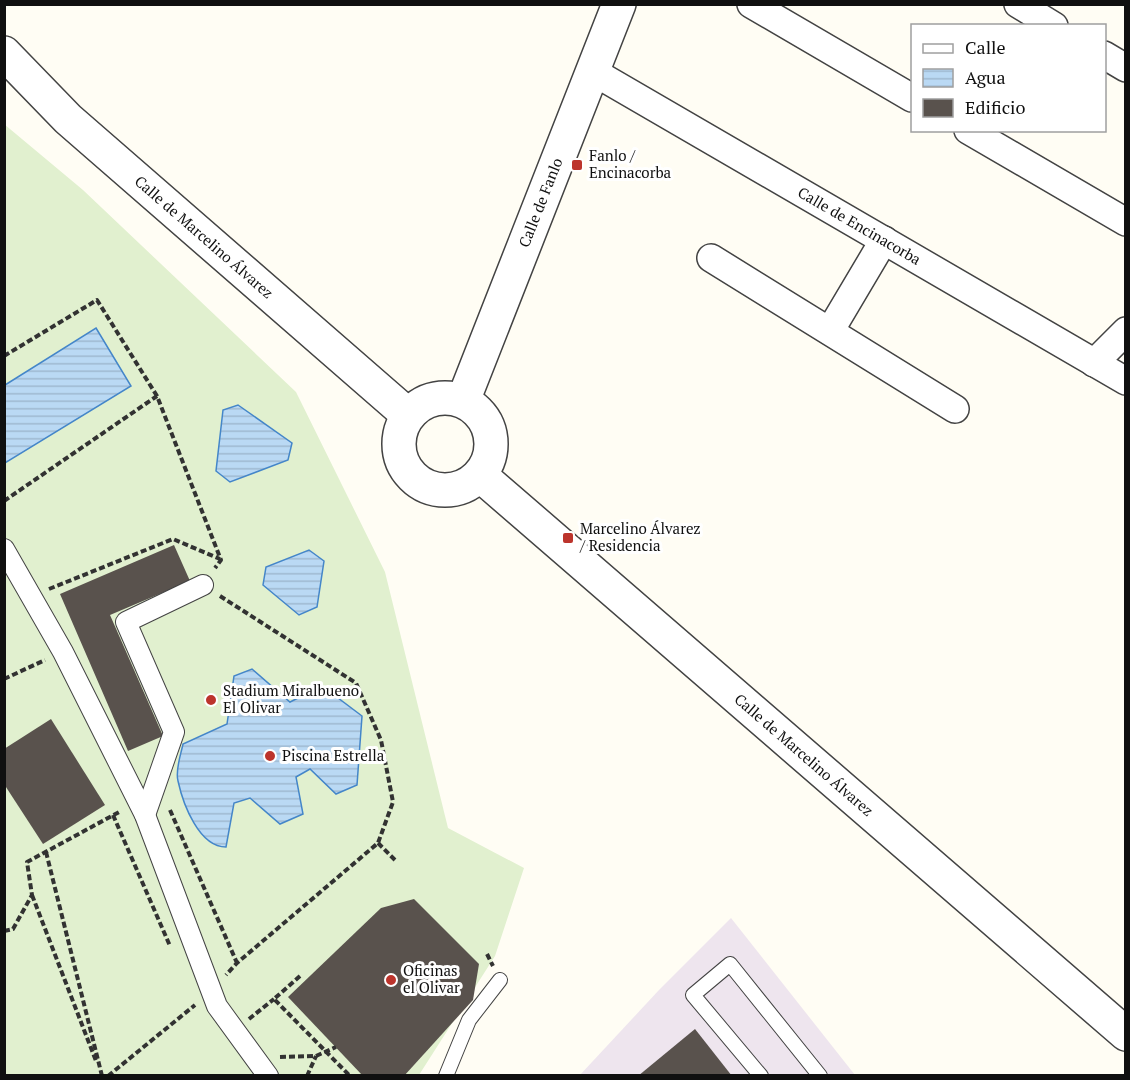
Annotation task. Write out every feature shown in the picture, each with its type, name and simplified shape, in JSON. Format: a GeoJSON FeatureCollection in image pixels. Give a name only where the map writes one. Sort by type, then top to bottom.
{"type":"FeatureCollection","features":[{"type":"Feature","properties":{"kind":"street","name":"Calle de Fanlo"},"geometry":{"type":"LineString","coordinates":[[463,400],[619,4]]}},
{"type":"Feature","properties":{"kind":"street"},"geometry":{"type":"LineString","coordinates":[[752,4],[911,97]]}},
{"type":"Feature","properties":{"kind":"street"},"geometry":{"type":"LineString","coordinates":[[1018,4],[1051,24]]}},
{"type":"Feature","properties":{"kind":"street","name":"Calle de Marcelino Álvarez"},"geometry":{"type":"LineString","coordinates":[[4,53],[68,119],[408,415]]}},
{"type":"Feature","properties":{"kind":"street","name":"Calle de Encinacorba"},"geometry":{"type":"LineString","coordinates":[[592,71],[1125,381]]}},
{"type":"Feature","properties":{"kind":"street"},"geometry":{"type":"LineString","coordinates":[[971,132],[1125,222]]}},
{"type":"Feature","properties":{"kind":"street"},"geometry":{"type":"LineString","coordinates":[[830,331],[884,240]]}},
{"type":"Feature","properties":{"kind":"street"},"geometry":{"type":"LineString","coordinates":[[711,258],[955,409]]}},
{"type":"Feature","properties":{"kind":"street"},"geometry":{"type":"LineString","coordinates":[[1094,363],[1125,331]]}},
{"type":"Feature","properties":{"kind":"street"},"geometry":{"type":"LineString","coordinates":[[449,397],[463,400],[485,419],[490,432],[492,446],[489,459],[480,475],[458,489],[443,490],[416,480],[406,469],[400,456],[400,434],[408,415],[419,404],[433,399],[449,397]]}},
{"type":"Feature","properties":{"kind":"street","name":"Calle de Marcelino Álvarez"},"geometry":{"type":"LineString","coordinates":[[480,475],[1125,1034]]}},
{"type":"Feature","properties":{"kind":"street"},"geometry":{"type":"LineString","coordinates":[[4,549],[63,652],[141,809],[217,1006],[268,1076]]}},
{"type":"Feature","properties":{"kind":"street"},"geometry":{"type":"LineString","coordinates":[[141,809],[157,781],[174,732],[126,622],[203,585]]}},
{"type":"Feature","properties":{"kind":"lane"},"geometry":{"type":"LineString","coordinates":[[761,1076],[693,994],[730,964],[820,1076]]}},
{"type":"Feature","properties":{"kind":"lane"},"geometry":{"type":"LineString","coordinates":[[446,1076],[469,1020],[500,980]]}},
{"type":"Feature","properties":{"kind":"path"},"geometry":{"type":"LineString","coordinates":[[4,356],[97,300],[157,396],[221,560]]}},
{"type":"Feature","properties":{"kind":"path"},"geometry":{"type":"LineString","coordinates":[[4,501],[157,396]]}},
{"type":"Feature","properties":{"kind":"path"},"geometry":{"type":"LineString","coordinates":[[31,596],[173,539],[221,560]]}},
{"type":"Feature","properties":{"kind":"path"},"geometry":{"type":"LineString","coordinates":[[212,992],[237,963],[378,843],[393,802],[381,740],[356,683],[203,585],[221,560]]}},
{"type":"Feature","properties":{"kind":"path"},"geometry":{"type":"LineString","coordinates":[[4,679],[63,652]]}},
{"type":"Feature","properties":{"kind":"path"},"geometry":{"type":"LineString","coordinates":[[157,781],[237,963]]}},
{"type":"Feature","properties":{"kind":"path"},"geometry":{"type":"LineString","coordinates":[[102,1076],[32,895],[27,862],[113,815],[141,809]]}},
{"type":"Feature","properties":{"kind":"path"},"geometry":{"type":"LineString","coordinates":[[113,815],[173,953]]}},
{"type":"Feature","properties":{"kind":"path"},"geometry":{"type":"LineString","coordinates":[[378,843],[397,862]]}},
{"type":"Feature","properties":{"kind":"path"},"geometry":{"type":"LineString","coordinates":[[45,852],[102,1076]]}},
{"type":"Feature","properties":{"kind":"path"},"geometry":{"type":"LineString","coordinates":[[4,931],[13,929],[32,895]]}},
{"type":"Feature","properties":{"kind":"path"},"geometry":{"type":"LineString","coordinates":[[235,1030],[300,976]]}},
{"type":"Feature","properties":{"kind":"path"},"geometry":{"type":"LineString","coordinates":[[108,1076],[196,1006],[191,995]]}},
{"type":"Feature","properties":{"kind":"path"},"geometry":{"type":"LineString","coordinates":[[274,999],[350,1076]]}},
{"type":"Feature","properties":{"kind":"path"},"geometry":{"type":"LineString","coordinates":[[255,1058],[316,1056],[336,1047]]}},
{"type":"Feature","properties":{"kind":"path"},"geometry":{"type":"LineString","coordinates":[[307,1076],[316,1056]]}},
{"type":"Feature","properties":{"kind":"shaded area"},"geometry":{"type":"Polygon","coordinates":[[[731,918],[855,1075],[579,1076],[659,990],[731,918]]]}},
{"type":"Feature","properties":{"kind":"green space","name":"Stadium Miralbueno El Olivar"},"geometry":{"type":"Polygon","coordinates":[[[4,124],[83,190],[296,392],[385,572],[448,828],[524,868],[495,956],[419,1075],[5,1075],[4,124]]]}},
{"type":"Feature","properties":{"kind":"water"},"geometry":{"type":"Polygon","coordinates":[[[96,328],[131,386],[5,463],[5,385],[96,328]]]}},
{"type":"Feature","properties":{"kind":"water"},"geometry":{"type":"Polygon","coordinates":[[[238,405],[292,443],[288,460],[230,482],[216,471],[223,410],[238,405]]]}},
{"type":"Feature","properties":{"kind":"water"},"geometry":{"type":"Polygon","coordinates":[[[309,550],[324,561],[317,607],[299,615],[263,585],[266,567],[309,550]]]}},
{"type":"Feature","properties":{"kind":"water","name":"Piscina Estrella"},"geometry":{"type":"Polygon","coordinates":[[[252,669],[290,702],[322,686],[362,716],[357,785],[336,794],[310,769],[296,777],[303,814],[280,824],[250,798],[234,803],[226,847],[208,840],[194,823],[180,790],[177,777],[178,767],[183,744],[227,724],[234,676],[252,669]]]}},
{"type":"Feature","properties":{"kind":"building"},"geometry":{"type":"Polygon","coordinates":[[[174,545],[190,581],[110,615],[163,736],[128,751],[60,594],[174,545]]]}},
{"type":"Feature","properties":{"kind":"building"},"geometry":{"type":"Polygon","coordinates":[[[51,719],[105,805],[43,844],[4,784],[4,749],[51,719]]]}},
{"type":"Feature","properties":{"kind":"building","name":"Oficinas el Olivar"},"geometry":{"type":"Polygon","coordinates":[[[414,899],[479,964],[473,1000],[404,1076],[363,1076],[288,997],[381,908],[414,899]]]}},
{"type":"Feature","properties":{"kind":"building"},"geometry":{"type":"Polygon","coordinates":[[[695,1029],[732,1076],[638,1076],[695,1029]]]}},
{"type":"Feature","properties":{"kind":"place","name":"Fanlo / Encinacorba"},"geometry":{"type":"Point","coordinates":[577,165]}},
{"type":"Feature","properties":{"kind":"place","name":"Marcelino Álvarez / Residencia"},"geometry":{"type":"Point","coordinates":[568,538]}},
{"type":"Feature","properties":{"kind":"place","name":"Stadium Miralbueno El Olivar"},"geometry":{"type":"Point","coordinates":[211,700]}},
{"type":"Feature","properties":{"kind":"place","name":"Piscina Estrella"},"geometry":{"type":"Point","coordinates":[270,756]}},
{"type":"Feature","properties":{"kind":"place","name":"Oficinas el Olivar"},"geometry":{"type":"Point","coordinates":[391,980]}}]}
